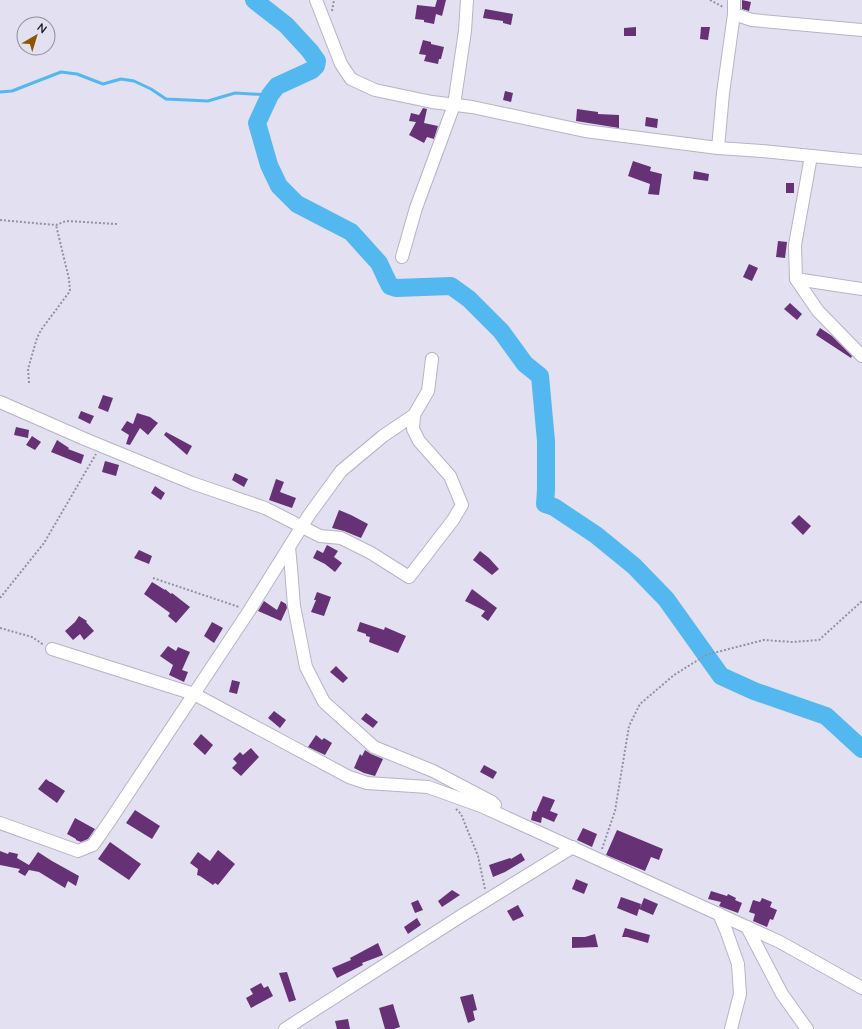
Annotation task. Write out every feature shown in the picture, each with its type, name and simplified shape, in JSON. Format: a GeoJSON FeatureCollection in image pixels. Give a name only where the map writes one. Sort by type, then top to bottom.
{"type":"FeatureCollection","features":[{"type":"Feature","properties":{"kind":"street"},"geometry":{"type":"LineString","coordinates":[[316,0],[341,64],[351,79],[375,90],[432,102],[480,109],[585,131],[718,148],[862,161]]}},
{"type":"Feature","properties":{"kind":"street"},"geometry":{"type":"LineString","coordinates":[[402,257],[416,208],[454,105],[465,32],[467,0]]}},
{"type":"Feature","properties":{"kind":"street"},"geometry":{"type":"LineString","coordinates":[[718,148],[723,92],[734,14],[734,0]]}},
{"type":"Feature","properties":{"kind":"street"},"geometry":{"type":"LineString","coordinates":[[734,14],[752,20],[862,30]]}},
{"type":"Feature","properties":{"kind":"street"},"geometry":{"type":"LineString","coordinates":[[811,156],[795,245],[796,279],[818,311],[862,356]]}},
{"type":"Feature","properties":{"kind":"street"},"geometry":{"type":"LineString","coordinates":[[796,279],[862,289]]}},
{"type":"Feature","properties":{"kind":"street"},"geometry":{"type":"LineString","coordinates":[[0,823],[78,851],[93,845],[249,611],[309,515],[341,471],[383,436],[414,415],[428,391],[432,359]]}},
{"type":"Feature","properties":{"kind":"street"},"geometry":{"type":"LineString","coordinates":[[0,402],[100,446],[192,483],[265,508],[320,536],[341,538],[371,553],[409,577],[453,520],[462,505],[450,476],[419,441],[413,430],[414,415]]}},
{"type":"Feature","properties":{"kind":"street"},"geometry":{"type":"LineString","coordinates":[[288,547],[294,606],[306,667],[324,702],[374,747],[439,774],[492,802],[510,818]]}},
{"type":"Feature","properties":{"kind":"street"},"geometry":{"type":"LineString","coordinates":[[52,649],[194,694],[349,777],[367,783],[428,787],[482,806],[780,942],[862,988]]}},
{"type":"Feature","properties":{"kind":"street"},"geometry":{"type":"LineString","coordinates":[[287,1028],[461,916],[574,847]]}},
{"type":"Feature","properties":{"kind":"street"},"geometry":{"type":"LineString","coordinates":[[719,914],[738,964],[740,994],[731,1029]]}},
{"type":"Feature","properties":{"kind":"street"},"geometry":{"type":"LineString","coordinates":[[747,927],[782,994],[807,1029]]}},
{"type":"Feature","properties":{"kind":"path"},"geometry":{"type":"LineString","coordinates":[[0,220],[56,224],[66,221],[117,224]]}},
{"type":"Feature","properties":{"kind":"path"},"geometry":{"type":"LineString","coordinates":[[29,383],[28,369],[37,338],[41,330],[70,292],[69,279],[56,224]]}},
{"type":"Feature","properties":{"kind":"path"},"geometry":{"type":"LineString","coordinates":[[0,598],[44,543],[100,446]]}},
{"type":"Feature","properties":{"kind":"path"},"geometry":{"type":"LineString","coordinates":[[153,578],[249,611]]}},
{"type":"Feature","properties":{"kind":"path"},"geometry":{"type":"LineString","coordinates":[[598,859],[615,810],[629,726],[640,704],[674,675],[706,655],[764,640],[792,642],[819,640],[862,601]]}},
{"type":"Feature","properties":{"kind":"path"},"geometry":{"type":"LineString","coordinates":[[0,628],[32,637],[52,649]]}},
{"type":"Feature","properties":{"kind":"path"},"geometry":{"type":"LineString","coordinates":[[451,805],[461,814],[478,856],[487,900]]}},
{"type":"Feature","properties":{"kind":"building"},"geometry":{"type":"Polygon","coordinates":[[[437,0],[446,0],[442,16],[436,14],[434,24],[424,22],[424,20],[415,19],[417,5],[435,7],[437,0]]]}},
{"type":"Feature","properties":{"kind":"building"},"geometry":{"type":"Polygon","coordinates":[[[742,0],[751,2],[749,11],[742,9],[742,0]]]}},
{"type":"Feature","properties":{"kind":"building"},"geometry":{"type":"Polygon","coordinates":[[[485,9],[513,14],[511,25],[503,23],[503,21],[483,18],[485,9]]]}},
{"type":"Feature","properties":{"kind":"building"},"geometry":{"type":"Polygon","coordinates":[[[636,27],[636,36],[624,36],[624,28],[636,27]]]}},
{"type":"Feature","properties":{"kind":"building"},"geometry":{"type":"Polygon","coordinates":[[[701,27],[710,27],[708,40],[700,39],[701,27]]]}},
{"type":"Feature","properties":{"kind":"building"},"geometry":{"type":"Polygon","coordinates":[[[423,40],[431,42],[431,44],[444,47],[438,64],[424,61],[426,55],[419,54],[423,40]]]}},
{"type":"Feature","properties":{"kind":"building"},"geometry":{"type":"Polygon","coordinates":[[[505,91],[513,93],[511,102],[503,100],[505,91]]]}},
{"type":"Feature","properties":{"kind":"building"},"geometry":{"type":"Polygon","coordinates":[[[423,108],[427,109],[424,123],[438,126],[434,139],[427,137],[424,143],[409,135],[416,122],[409,121],[411,113],[419,115],[423,108]]]}},
{"type":"Feature","properties":{"kind":"building"},"geometry":{"type":"Polygon","coordinates":[[[577,109],[598,112],[598,114],[619,115],[619,128],[576,121],[577,109]]]}},
{"type":"Feature","properties":{"kind":"building"},"geometry":{"type":"Polygon","coordinates":[[[646,117],[658,119],[657,128],[645,126],[646,117]]]}},
{"type":"Feature","properties":{"kind":"building"},"geometry":{"type":"Polygon","coordinates":[[[633,161],[651,167],[650,171],[662,174],[659,195],[648,194],[650,184],[628,176],[633,161]]]}},
{"type":"Feature","properties":{"kind":"building"},"geometry":{"type":"Polygon","coordinates":[[[694,171],[709,174],[708,181],[693,179],[694,171]]]}},
{"type":"Feature","properties":{"kind":"building"},"geometry":{"type":"Polygon","coordinates":[[[786,183],[794,183],[794,193],[786,193],[786,183]]]}},
{"type":"Feature","properties":{"kind":"building"},"geometry":{"type":"Polygon","coordinates":[[[778,241],[787,242],[785,258],[776,257],[778,241]]]}},
{"type":"Feature","properties":{"kind":"building"},"geometry":{"type":"Polygon","coordinates":[[[749,264],[758,268],[752,281],[743,277],[749,264]]]}},
{"type":"Feature","properties":{"kind":"building"},"geometry":{"type":"Polygon","coordinates":[[[790,303],[802,314],[797,320],[784,309],[790,303]]]}},
{"type":"Feature","properties":{"kind":"building"},"geometry":{"type":"Polygon","coordinates":[[[820,328],[832,336],[852,356],[851,358],[816,335],[820,328]]]}},
{"type":"Feature","properties":{"kind":"building"},"geometry":{"type":"Polygon","coordinates":[[[103,395],[113,398],[108,412],[98,408],[103,395]]]}},
{"type":"Feature","properties":{"kind":"building"},"geometry":{"type":"Polygon","coordinates":[[[81,411],[94,416],[90,424],[78,418],[81,411]]]}},
{"type":"Feature","properties":{"kind":"building"},"geometry":{"type":"Polygon","coordinates":[[[137,413],[150,417],[158,423],[148,435],[140,428],[130,445],[126,444],[129,435],[121,430],[127,421],[133,424],[137,413]]]}},
{"type":"Feature","properties":{"kind":"building"},"geometry":{"type":"Polygon","coordinates":[[[16,427],[29,430],[28,438],[14,435],[16,427]]]}},
{"type":"Feature","properties":{"kind":"building"},"geometry":{"type":"Polygon","coordinates":[[[166,432],[192,446],[187,455],[164,435],[166,432]]]}},
{"type":"Feature","properties":{"kind":"building"},"geometry":{"type":"Polygon","coordinates":[[[32,436],[41,442],[35,450],[26,445],[32,436]]]}},
{"type":"Feature","properties":{"kind":"building"},"geometry":{"type":"Polygon","coordinates":[[[57,440],[69,448],[68,449],[84,455],[81,464],[51,452],[57,440]]]}},
{"type":"Feature","properties":{"kind":"building"},"geometry":{"type":"Polygon","coordinates":[[[105,461],[119,465],[116,476],[102,472],[105,461]]]}},
{"type":"Feature","properties":{"kind":"building"},"geometry":{"type":"Polygon","coordinates":[[[235,473],[248,479],[244,487],[232,480],[235,473]]]}},
{"type":"Feature","properties":{"kind":"building"},"geometry":{"type":"Polygon","coordinates":[[[276,479],[284,482],[280,492],[296,498],[292,508],[269,500],[276,479]]]}},
{"type":"Feature","properties":{"kind":"building"},"geometry":{"type":"Polygon","coordinates":[[[155,486],[165,493],[161,500],[151,493],[155,486]]]}},
{"type":"Feature","properties":{"kind":"building"},"geometry":{"type":"Polygon","coordinates":[[[339,510],[368,524],[361,538],[332,528],[339,510]]]}},
{"type":"Feature","properties":{"kind":"building"},"geometry":{"type":"Polygon","coordinates":[[[799,515],[811,526],[803,535],[791,523],[799,515]]]}},
{"type":"Feature","properties":{"kind":"building"},"geometry":{"type":"Polygon","coordinates":[[[327,545],[338,551],[334,557],[342,563],[335,572],[325,564],[313,558],[317,550],[323,553],[327,545]]]}},
{"type":"Feature","properties":{"kind":"building"},"geometry":{"type":"Polygon","coordinates":[[[139,550],[152,556],[149,564],[134,558],[139,550]]]}},
{"type":"Feature","properties":{"kind":"building"},"geometry":{"type":"Polygon","coordinates":[[[480,551],[499,569],[492,575],[473,560],[480,551]]]}},
{"type":"Feature","properties":{"kind":"building"},"geometry":{"type":"Polygon","coordinates":[[[152,582],[171,594],[172,593],[190,607],[176,623],[168,616],[170,613],[144,594],[152,582]]]}},
{"type":"Feature","properties":{"kind":"building"},"geometry":{"type":"Polygon","coordinates":[[[472,589],[497,608],[488,621],[481,616],[485,611],[465,601],[472,589]]]}},
{"type":"Feature","properties":{"kind":"building"},"geometry":{"type":"Polygon","coordinates":[[[317,592],[331,597],[324,616],[311,612],[316,600],[314,600],[317,592]]]}},
{"type":"Feature","properties":{"kind":"building"},"geometry":{"type":"Polygon","coordinates":[[[264,601],[277,610],[281,601],[286,604],[287,608],[281,621],[258,611],[264,601]]]}},
{"type":"Feature","properties":{"kind":"building"},"geometry":{"type":"Polygon","coordinates":[[[79,616],[87,621],[86,622],[94,631],[84,640],[80,634],[73,640],[65,631],[79,616]]]}},
{"type":"Feature","properties":{"kind":"building"},"geometry":{"type":"Polygon","coordinates":[[[212,622],[223,628],[214,643],[204,636],[212,622]]]}},
{"type":"Feature","properties":{"kind":"building"},"geometry":{"type":"Polygon","coordinates":[[[360,622],[384,630],[385,627],[406,636],[398,653],[369,642],[370,637],[357,631],[360,622]]]}},
{"type":"Feature","properties":{"kind":"building"},"geometry":{"type":"Polygon","coordinates":[[[168,646],[176,651],[178,647],[190,652],[182,670],[188,672],[184,682],[169,675],[173,665],[160,656],[168,646]]]}},
{"type":"Feature","properties":{"kind":"building"},"geometry":{"type":"Polygon","coordinates":[[[336,666],[348,678],[343,683],[330,672],[336,666]]]}},
{"type":"Feature","properties":{"kind":"building"},"geometry":{"type":"Polygon","coordinates":[[[232,680],[240,682],[237,694],[229,692],[232,680]]]}},
{"type":"Feature","properties":{"kind":"building"},"geometry":{"type":"Polygon","coordinates":[[[274,711],[286,720],[280,728],[268,718],[274,711]]]}},
{"type":"Feature","properties":{"kind":"building"},"geometry":{"type":"Polygon","coordinates":[[[366,713],[378,722],[373,728],[361,719],[366,713]]]}},
{"type":"Feature","properties":{"kind":"building"},"geometry":{"type":"Polygon","coordinates":[[[201,734],[213,745],[205,755],[193,744],[201,734]]]}},
{"type":"Feature","properties":{"kind":"building"},"geometry":{"type":"Polygon","coordinates":[[[316,735],[322,740],[324,738],[332,743],[325,755],[308,747],[316,735]]]}},
{"type":"Feature","properties":{"kind":"building"},"geometry":{"type":"Polygon","coordinates":[[[251,748],[259,757],[241,776],[232,768],[237,763],[233,759],[240,752],[243,755],[251,748]]]}},
{"type":"Feature","properties":{"kind":"building"},"geometry":{"type":"Polygon","coordinates":[[[365,750],[383,759],[375,776],[354,768],[360,754],[362,756],[365,750]]]}},
{"type":"Feature","properties":{"kind":"building"},"geometry":{"type":"Polygon","coordinates":[[[484,765],[497,772],[493,779],[480,772],[484,765]]]}},
{"type":"Feature","properties":{"kind":"building"},"geometry":{"type":"Polygon","coordinates":[[[46,779],[65,791],[57,803],[38,789],[46,779]]]}},
{"type":"Feature","properties":{"kind":"building"},"geometry":{"type":"Polygon","coordinates":[[[543,796],[555,800],[550,811],[558,814],[554,822],[542,817],[541,823],[531,820],[533,811],[536,812],[543,796]]]}},
{"type":"Feature","properties":{"kind":"building"},"geometry":{"type":"Polygon","coordinates":[[[135,810],[160,826],[152,839],[126,823],[135,810]]]}},
{"type":"Feature","properties":{"kind":"building"},"geometry":{"type":"Polygon","coordinates":[[[75,818],[95,829],[88,839],[81,842],[67,834],[75,818]]]}},
{"type":"Feature","properties":{"kind":"building"},"geometry":{"type":"Polygon","coordinates":[[[583,828],[597,834],[592,847],[577,840],[583,828]]]}},
{"type":"Feature","properties":{"kind":"building"},"geometry":{"type":"Polygon","coordinates":[[[617,830],[663,849],[659,860],[651,857],[645,871],[606,855],[617,830]]]}},
{"type":"Feature","properties":{"kind":"building"},"geometry":{"type":"Polygon","coordinates":[[[110,842],[141,864],[129,880],[98,859],[110,842]]]}},
{"type":"Feature","properties":{"kind":"building"},"geometry":{"type":"Polygon","coordinates":[[[218,850],[235,864],[218,885],[215,883],[213,885],[197,875],[198,869],[190,863],[198,852],[210,861],[218,850]]]}},
{"type":"Feature","properties":{"kind":"building"},"geometry":{"type":"Polygon","coordinates":[[[0,851],[8,854],[9,852],[18,854],[17,858],[29,865],[38,852],[79,876],[76,886],[68,881],[65,888],[39,872],[29,870],[25,876],[18,872],[20,869],[0,865],[0,851]]]}},
{"type":"Feature","properties":{"kind":"building"},"geometry":{"type":"Polygon","coordinates":[[[521,853],[525,860],[505,872],[493,877],[489,865],[510,858],[511,859],[521,853]]]}},
{"type":"Feature","properties":{"kind":"building"},"geometry":{"type":"Polygon","coordinates":[[[576,879],[588,884],[584,894],[572,889],[576,879]]]}},
{"type":"Feature","properties":{"kind":"building"},"geometry":{"type":"Polygon","coordinates":[[[452,890],[460,895],[442,907],[438,901],[452,890]]]}},
{"type":"Feature","properties":{"kind":"building"},"geometry":{"type":"Polygon","coordinates":[[[711,891],[727,896],[728,894],[736,898],[735,900],[742,903],[738,913],[719,906],[721,902],[708,899],[711,891]]]}},
{"type":"Feature","properties":{"kind":"building"},"geometry":{"type":"Polygon","coordinates":[[[621,897],[641,904],[640,908],[644,898],[658,904],[653,915],[639,909],[637,916],[617,908],[621,897]]]}},
{"type":"Feature","properties":{"kind":"building"},"geometry":{"type":"Polygon","coordinates":[[[762,898],[772,902],[770,907],[777,910],[773,920],[770,919],[767,927],[753,921],[755,914],[749,912],[753,900],[760,902],[762,898]]]}},
{"type":"Feature","properties":{"kind":"building"},"geometry":{"type":"Polygon","coordinates":[[[418,900],[423,910],[415,913],[411,903],[418,900]]]}},
{"type":"Feature","properties":{"kind":"building"},"geometry":{"type":"Polygon","coordinates":[[[518,905],[524,916],[513,921],[507,911],[518,905]]]}},
{"type":"Feature","properties":{"kind":"building"},"geometry":{"type":"Polygon","coordinates":[[[417,918],[421,925],[408,934],[404,927],[417,918]]]}},
{"type":"Feature","properties":{"kind":"building"},"geometry":{"type":"Polygon","coordinates":[[[625,928],[650,935],[648,943],[622,937],[625,928]]]}},
{"type":"Feature","properties":{"kind":"building"},"geometry":{"type":"Polygon","coordinates":[[[595,934],[598,947],[572,948],[572,937],[585,937],[595,934]]]}},
{"type":"Feature","properties":{"kind":"building"},"geometry":{"type":"Polygon","coordinates":[[[378,943],[383,955],[362,963],[363,965],[337,978],[332,968],[351,960],[350,958],[378,943]]]}},
{"type":"Feature","properties":{"kind":"building"},"geometry":{"type":"Polygon","coordinates":[[[287,972],[296,1000],[289,1002],[279,973],[287,972]]]}},
{"type":"Feature","properties":{"kind":"building"},"geometry":{"type":"Polygon","coordinates":[[[261,983],[264,988],[268,986],[273,996],[251,1008],[246,998],[253,994],[250,989],[261,983]]]}},
{"type":"Feature","properties":{"kind":"building"},"geometry":{"type":"Polygon","coordinates":[[[473,994],[477,1010],[473,1011],[475,1020],[468,1023],[460,997],[473,994]]]}},
{"type":"Feature","properties":{"kind":"building"},"geometry":{"type":"Polygon","coordinates":[[[393,1004],[400,1027],[385,1029],[379,1008],[393,1004]]]}},
{"type":"Feature","properties":{"kind":"building"},"geometry":{"type":"Polygon","coordinates":[[[348,1019],[350,1029],[337,1029],[335,1021],[348,1019]]]}},
{"type":"Feature","properties":{"kind":"waterway"},"geometry":{"type":"LineString","coordinates":[[254,0],[286,25],[310,51],[317,61],[316,66],[312,70],[277,86],[270,95],[257,123],[269,165],[279,186],[297,204],[351,232],[379,263],[390,286],[396,288],[451,286],[469,299],[501,331],[525,364],[540,376],[546,441],[545,504],[554,507],[596,535],[634,566],[666,599],[721,676],[754,691],[826,716],[862,749]]}},
{"type":"Feature","properties":{"kind":"waterway"},"geometry":{"type":"LineString","coordinates":[[0,92],[12,91],[61,72],[77,74],[103,84],[121,79],[134,81],[151,89],[166,99],[208,101],[235,93],[270,95]]}}]}
